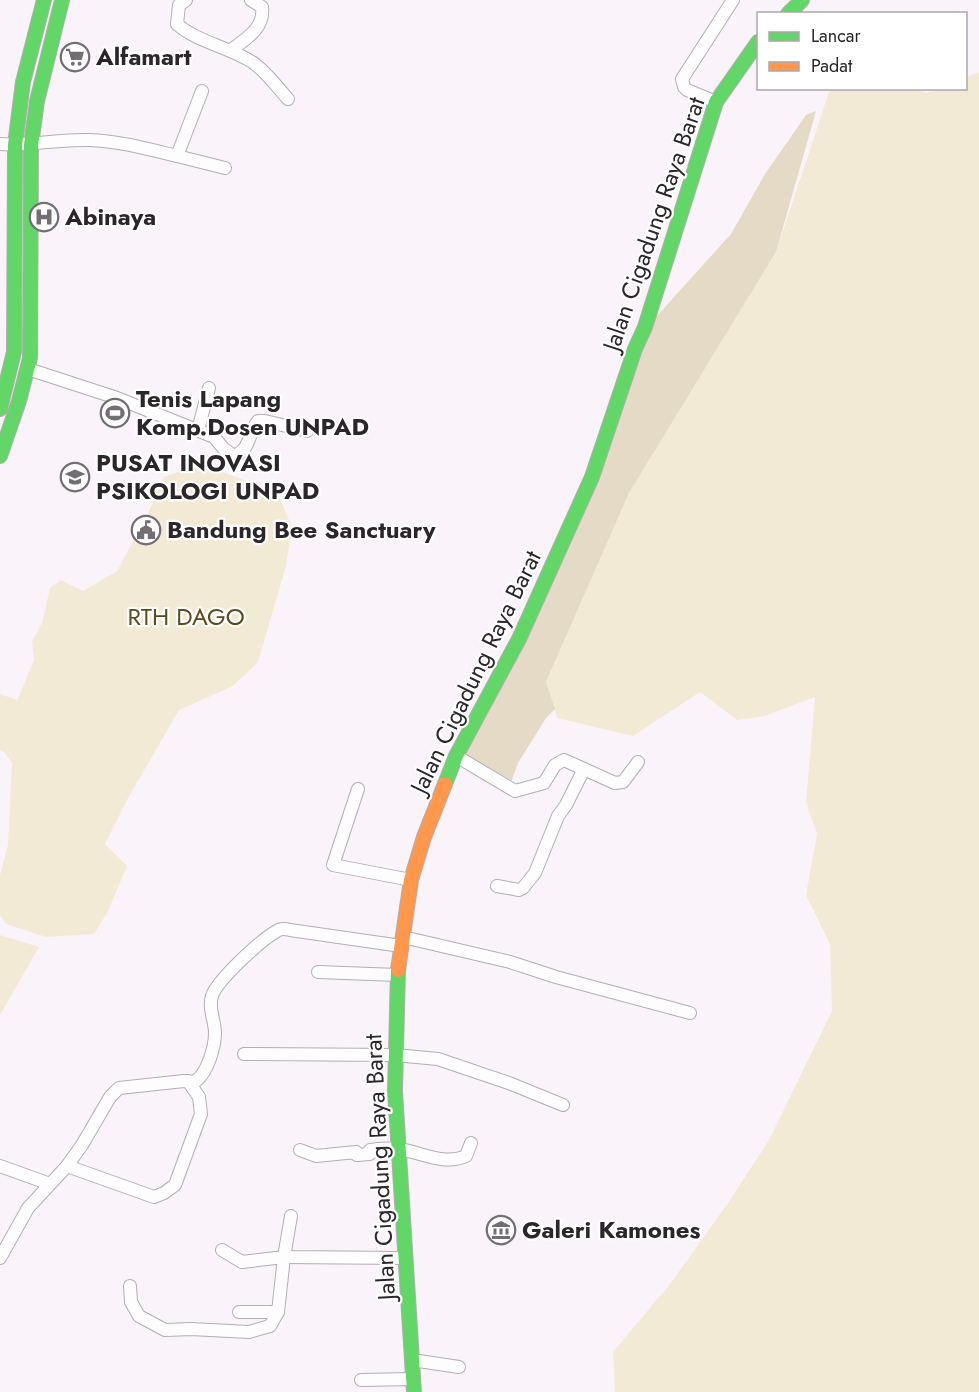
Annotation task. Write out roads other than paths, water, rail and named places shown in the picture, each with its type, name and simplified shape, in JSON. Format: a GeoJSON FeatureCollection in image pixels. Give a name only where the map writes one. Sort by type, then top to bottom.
{"type":"FeatureCollection","features":[{"type":"Feature","properties":{"kind":"street"},"geometry":{"type":"LineString","coordinates":[[0,409],[14,352],[7,228],[15,145],[23,82],[44,0]]}},
{"type":"Feature","properties":{"kind":"street"},"geometry":{"type":"LineString","coordinates":[[0,456],[28,369],[31,342],[29,228],[31,145],[37,101],[62,0]]}},
{"type":"Feature","properties":{"kind":"street"},"geometry":{"type":"LineString","coordinates":[[186,0],[179,5],[177,24],[184,31],[231,50],[254,63],[288,99]]}},
{"type":"Feature","properties":{"kind":"street"},"geometry":{"type":"LineString","coordinates":[[716,102],[687,90],[682,79],[733,0]]}},
{"type":"Feature","properties":{"kind":"street"},"geometry":{"type":"LineString","coordinates":[[790,12],[802,0]]}},
{"type":"Feature","properties":{"kind":"street"},"geometry":{"type":"LineString","coordinates":[[231,50],[258,28],[263,17],[262,7],[256,1]]}},
{"type":"Feature","properties":{"kind":"street","name":"Jalan Cigadung Raya Barat"},"geometry":{"type":"LineString","coordinates":[[413,1385],[397,1149],[395,1055],[397,975],[411,880],[424,837],[456,756],[519,639],[592,477],[645,327],[716,102],[757,45]]}},
{"type":"Feature","properties":{"kind":"street"},"geometry":{"type":"LineString","coordinates":[[177,156],[202,91]]}},
{"type":"Feature","properties":{"kind":"street"},"geometry":{"type":"LineString","coordinates":[[0,144],[31,145],[89,140],[136,146],[225,168]]}},
{"type":"Feature","properties":{"kind":"street"},"geometry":{"type":"LineString","coordinates":[[7,228],[29,228]]}},
{"type":"Feature","properties":{"kind":"street"},"geometry":{"type":"LineString","coordinates":[[28,369],[117,398],[198,430],[214,437],[224,449],[234,456],[245,449],[258,421],[265,420],[307,431]]}},
{"type":"Feature","properties":{"kind":"street"},"geometry":{"type":"LineString","coordinates":[[198,430],[209,388]]}},
{"type":"Feature","properties":{"kind":"street"},"geometry":{"type":"LineString","coordinates":[[456,756],[515,791],[544,783],[555,765],[564,760],[615,783],[620,783],[638,762]]}},
{"type":"Feature","properties":{"kind":"street"},"geometry":{"type":"LineString","coordinates":[[497,886],[519,890],[535,873],[558,816],[584,769]]}},
{"type":"Feature","properties":{"kind":"street"},"geometry":{"type":"LineString","coordinates":[[358,789],[333,865],[411,880]]}},
{"type":"Feature","properties":{"kind":"street"},"geometry":{"type":"LineString","coordinates":[[0,1258],[28,1208],[67,1166],[93,1129],[110,1097],[119,1089],[195,1082],[204,1071],[214,1044],[215,1032],[210,1004],[212,993],[243,959],[277,930],[402,941],[510,962],[555,977],[690,1013]]}},
{"type":"Feature","properties":{"kind":"street"},"geometry":{"type":"LineString","coordinates":[[318,972],[397,975]]}},
{"type":"Feature","properties":{"kind":"street"},"geometry":{"type":"LineString","coordinates":[[244,1054],[395,1055],[438,1059],[563,1105]]}},
{"type":"Feature","properties":{"kind":"street"},"geometry":{"type":"LineString","coordinates":[[67,1166],[154,1197],[164,1193],[175,1185],[201,1114],[199,1097],[188,1081]]}},
{"type":"Feature","properties":{"kind":"street"},"geometry":{"type":"LineString","coordinates":[[300,1150],[316,1156],[356,1152],[357,1155],[370,1154],[370,1150],[397,1149],[447,1161],[457,1161],[466,1156],[471,1143]]}},
{"type":"Feature","properties":{"kind":"street"},"geometry":{"type":"LineString","coordinates":[[0,1166],[50,1184]]}},
{"type":"Feature","properties":{"kind":"street"},"geometry":{"type":"LineString","coordinates":[[130,1286],[130,1302],[139,1316],[165,1330],[249,1332],[270,1326],[278,1312],[291,1216]]}},
{"type":"Feature","properties":{"kind":"street"},"geometry":{"type":"LineString","coordinates":[[222,1250],[243,1262],[284,1257],[405,1258]]}},
{"type":"Feature","properties":{"kind":"street"},"geometry":{"type":"LineString","coordinates":[[239,1312],[278,1312]]}},
{"type":"Feature","properties":{"kind":"street"},"geometry":{"type":"LineString","coordinates":[[412,1360],[459,1367]]}},
{"type":"Feature","properties":{"kind":"street"},"geometry":{"type":"LineString","coordinates":[[361,1380],[413,1385]]}},
{"type":"Feature","properties":{"kind":"place","name":"Alfamart"},"geometry":{"type":"Point","coordinates":[75,57]}},
{"type":"Feature","properties":{"kind":"place","name":"Abinaya"},"geometry":{"type":"Point","coordinates":[44,217]}},
{"type":"Feature","properties":{"kind":"place","name":"Tenis Lapang Komp.Dosen UNPAD"},"geometry":{"type":"Point","coordinates":[115,413]}},
{"type":"Feature","properties":{"kind":"place","name":"PUSAT INOVASI PSIKOLOGI UNPAD"},"geometry":{"type":"Point","coordinates":[75,477]}},
{"type":"Feature","properties":{"kind":"place","name":"Bandung Bee Sanctuary"},"geometry":{"type":"Point","coordinates":[146,530]}},
{"type":"Feature","properties":{"kind":"place","name":"Galeri Kamones"},"geometry":{"type":"Point","coordinates":[501,1230]}},
{"type":"Feature","properties":{"kind":"park label","name":"RTH DAGO"},"geometry":{"type":"Point","coordinates":[186,617]}}]}
